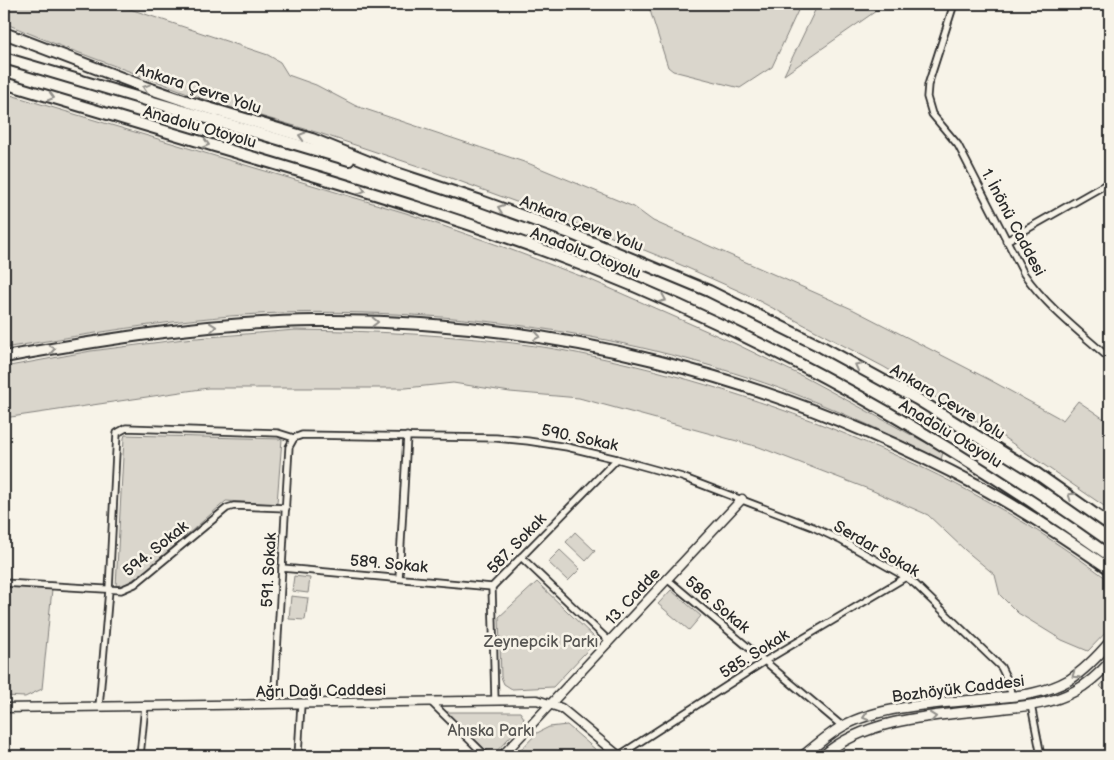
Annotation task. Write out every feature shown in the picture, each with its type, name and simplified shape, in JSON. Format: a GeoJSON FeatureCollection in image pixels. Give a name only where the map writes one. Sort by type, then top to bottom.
{"type":"FeatureCollection","features":[{"type":"Feature","properties":{"kind":"highway","name":"Ankara Çevre Yolu"},"geometry":{"type":"LineString","coordinates":[[4,33],[145,87],[312,139],[396,172],[574,235],[674,275],[822,346],[917,399],[1036,473],[1110,525]]}},
{"type":"Feature","properties":{"kind":"highway","name":"Anadolu Otoyolu"},"geometry":{"type":"LineString","coordinates":[[4,58],[314,150],[396,172]]}},
{"type":"Feature","properties":{"kind":"highway","name":"Anadolu Otoyolu"},"geometry":{"type":"LineString","coordinates":[[4,83],[431,211],[557,256],[664,300],[798,363],[878,407],[1022,494],[1110,556]]}},
{"type":"Feature","properties":{"kind":"highway"},"geometry":{"type":"LineString","coordinates":[[4,356],[174,330],[246,323],[316,320],[431,324],[562,340],[675,365],[737,383],[790,401],[865,432],[977,485],[1048,527],[1110,569]]}},
{"type":"Feature","properties":{"kind":"main road","name":"13. Cadde"},"geometry":{"type":"LineString","coordinates":[[502,756],[742,500]]}},
{"type":"Feature","properties":{"kind":"main road","name":"Bozhöyük Caddesi"},"geometry":{"type":"LineString","coordinates":[[804,756],[842,726],[864,718],[894,710],[1012,697],[1038,692],[1067,681],[1087,666],[1110,642]]}},
{"type":"Feature","properties":{"kind":"main road","name":"Bozhöyük Caddesi"},"geometry":{"type":"LineString","coordinates":[[824,756],[859,734],[873,728],[902,721],[1030,706],[1056,699],[1077,690],[1110,662]]}},
{"type":"Feature","properties":{"kind":"main road","name":"Ağrı Dağı Caddesi"},"geometry":{"type":"LineString","coordinates":[[4,708],[537,700],[561,708],[619,756]]}},
{"type":"Feature","properties":{"kind":"street","name":"1. İnönü Caddesi"},"geometry":{"type":"LineString","coordinates":[[954,4],[928,86],[927,97],[930,108],[938,122],[958,145],[1006,241],[1033,287],[1053,308],[1110,359]]}},
{"type":"Feature","properties":{"kind":"street"},"geometry":{"type":"LineString","coordinates":[[1006,241],[1110,182]]}},
{"type":"Feature","properties":{"kind":"street"},"geometry":{"type":"LineString","coordinates":[[99,707],[109,590],[117,432],[126,428],[269,432],[294,438]]}},
{"type":"Feature","properties":{"kind":"street","name":"590. Sokak"},"geometry":{"type":"LineString","coordinates":[[294,438],[302,434],[496,438],[528,441],[617,458],[682,477],[742,500]]}},
{"type":"Feature","properties":{"kind":"street"},"geometry":{"type":"LineString","coordinates":[[399,578],[407,436]]}},
{"type":"Feature","properties":{"kind":"street","name":"591. Sokak"},"geometry":{"type":"LineString","coordinates":[[274,704],[290,447],[294,438]]}},
{"type":"Feature","properties":{"kind":"street","name":"587. Sokak"},"geometry":{"type":"LineString","coordinates":[[494,701],[492,587],[617,458]]}},
{"type":"Feature","properties":{"kind":"street","name":"Serdar Sokak"},"geometry":{"type":"LineString","coordinates":[[742,500],[813,527],[906,577],[1001,667],[1008,681],[1012,697]]}},
{"type":"Feature","properties":{"kind":"street","name":"594. Sokak"},"geometry":{"type":"LineString","coordinates":[[4,583],[121,590],[135,584],[227,508],[234,506],[286,508]]}},
{"type":"Feature","properties":{"kind":"street"},"geometry":{"type":"LineString","coordinates":[[521,557],[609,641]]}},
{"type":"Feature","properties":{"kind":"street","name":"589. Sokak"},"geometry":{"type":"LineString","coordinates":[[282,568],[492,587]]}},
{"type":"Feature","properties":{"kind":"street","name":"585. Sokak"},"geometry":{"type":"LineString","coordinates":[[619,756],[765,661],[906,577]]}},
{"type":"Feature","properties":{"kind":"street","name":"586. Sokak"},"geometry":{"type":"LineString","coordinates":[[667,579],[842,726]]}},
{"type":"Feature","properties":{"kind":"street"},"geometry":{"type":"LineString","coordinates":[[431,702],[486,756]]}},
{"type":"Feature","properties":{"kind":"street"},"geometry":{"type":"LineString","coordinates":[[298,756],[301,704]]}},
{"type":"Feature","properties":{"kind":"street"},"geometry":{"type":"LineString","coordinates":[[140,756],[145,706]]}},
{"type":"Feature","properties":{"kind":"street"},"geometry":{"type":"LineString","coordinates":[[1030,706],[1041,756]]}},
{"type":"Feature","properties":{"kind":"green space"},"geometry":{"type":"Polygon","coordinates":[[[4,4],[50,4],[60,7],[61,4],[115,4],[268,55],[280,62],[288,75],[316,85],[356,106],[530,164],[634,207],[653,221],[852,309],[1063,420],[1078,401],[1110,423],[1110,510],[1003,437],[884,367],[746,294],[617,239],[418,166],[319,133],[215,103],[58,45],[4,23],[4,4]]]}},
{"type":"Feature","properties":{"kind":"green space"},"geometry":{"type":"Polygon","coordinates":[[[648,4],[801,4],[772,67],[740,88],[673,71],[668,67],[648,4]]]}},
{"type":"Feature","properties":{"kind":"green space"},"geometry":{"type":"Polygon","coordinates":[[[818,4],[886,4],[784,75],[818,4]]]}},
{"type":"Feature","properties":{"kind":"green space"},"geometry":{"type":"Polygon","coordinates":[[[4,93],[406,213],[591,280],[734,343],[804,377],[943,452],[941,460],[832,409],[734,373],[671,355],[607,340],[478,320],[347,313],[247,315],[143,326],[4,348],[4,93]]]}},
{"type":"Feature","properties":{"kind":"green space"},"geometry":{"type":"Polygon","coordinates":[[[295,330],[419,334],[543,347],[616,361],[688,379],[793,414],[865,442],[938,475],[1009,514],[1060,546],[1110,581],[1110,628],[1088,651],[1062,640],[1018,613],[1000,595],[995,575],[928,515],[871,490],[759,447],[579,398],[510,392],[453,383],[406,388],[208,388],[4,418],[4,367],[91,351],[184,339],[295,330]]]}},
{"type":"Feature","properties":{"kind":"green space"},"geometry":{"type":"Polygon","coordinates":[[[125,435],[282,439],[277,503],[226,501],[143,573],[126,584],[116,586],[125,435]]]}},
{"type":"Feature","properties":{"kind":"green space"},"geometry":{"type":"Polygon","coordinates":[[[575,532],[595,551],[586,561],[566,542],[575,532]]]}},
{"type":"Feature","properties":{"kind":"green space"},"geometry":{"type":"Polygon","coordinates":[[[560,550],[580,569],[568,581],[548,562],[560,550]]]}},
{"type":"Feature","properties":{"kind":"green space"},"geometry":{"type":"Polygon","coordinates":[[[294,576],[310,578],[308,593],[292,591],[294,576]]]}},
{"type":"Feature","properties":{"kind":"green space","name":"Zeynepcik Parkı"},"geometry":{"type":"Polygon","coordinates":[[[537,582],[597,640],[553,687],[512,689],[504,684],[501,677],[499,617],[537,582]]]}},
{"type":"Feature","properties":{"kind":"green space"},"geometry":{"type":"Polygon","coordinates":[[[4,586],[52,589],[42,689],[25,697],[4,696],[4,586]]]}},
{"type":"Feature","properties":{"kind":"green space"},"geometry":{"type":"Polygon","coordinates":[[[671,590],[701,616],[689,630],[658,604],[671,590]]]}},
{"type":"Feature","properties":{"kind":"green space"},"geometry":{"type":"Polygon","coordinates":[[[291,596],[308,598],[305,620],[289,619],[291,596]]]}},
{"type":"Feature","properties":{"kind":"green space"},"geometry":{"type":"Polygon","coordinates":[[[1110,675],[1110,696],[1100,686],[1110,675]]]}},
{"type":"Feature","properties":{"kind":"green space","name":"Ahıska Parkı"},"geometry":{"type":"Polygon","coordinates":[[[446,712],[520,712],[524,718],[522,724],[492,756],[446,712]]]}},
{"type":"Feature","properties":{"kind":"green space"},"geometry":{"type":"Polygon","coordinates":[[[567,725],[603,756],[515,756],[537,733],[549,727],[567,725]]]}}]}
